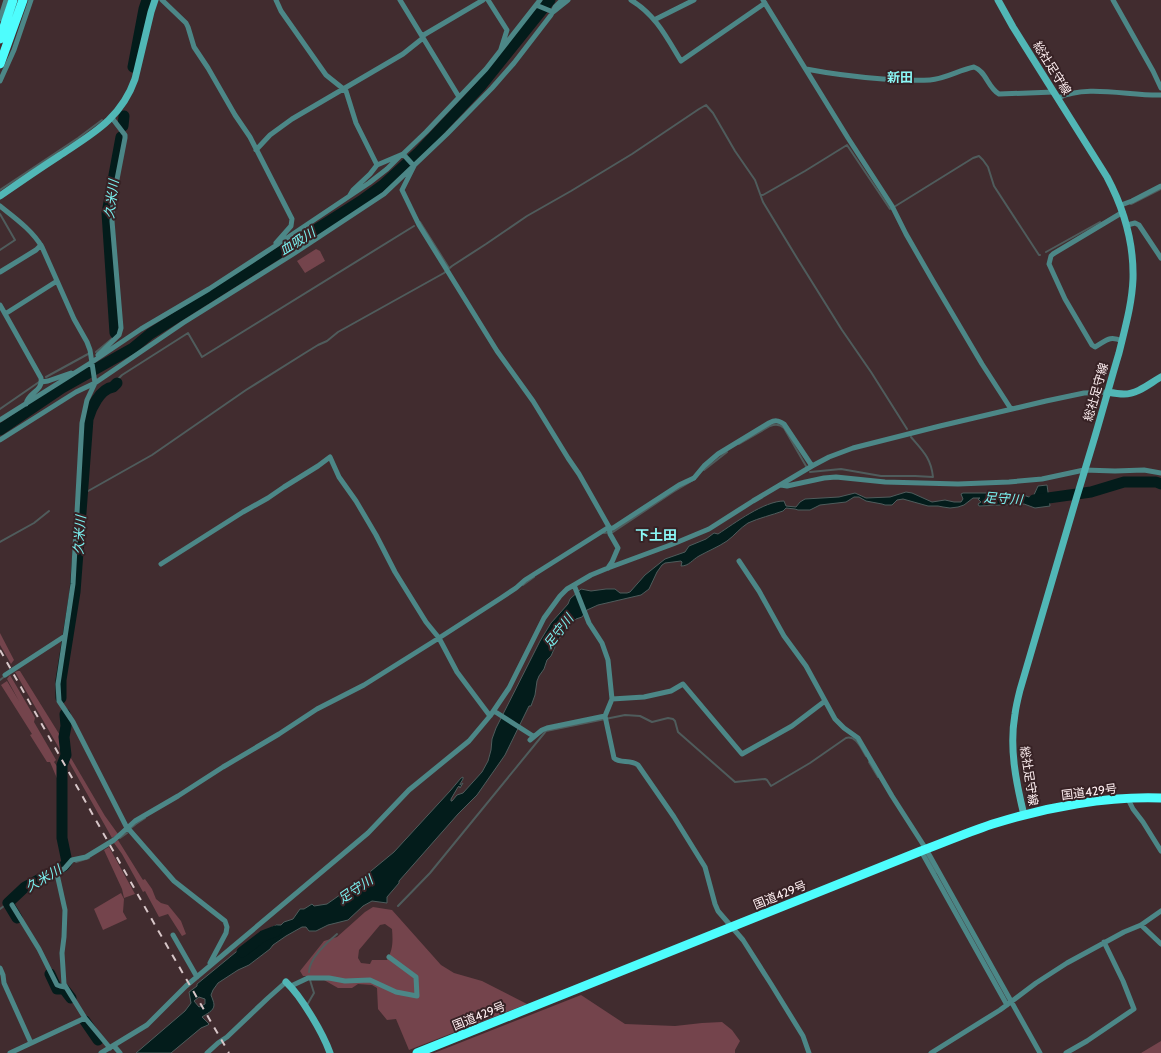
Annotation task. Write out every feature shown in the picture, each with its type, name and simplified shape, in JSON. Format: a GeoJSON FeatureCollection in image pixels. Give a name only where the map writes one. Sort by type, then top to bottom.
{"type":"FeatureCollection","features":[{"type":"Feature","properties":{"kind":"highway"},"geometry":{"type":"LineString","coordinates":[[0,39],[14,0]]}},
{"type":"Feature","properties":{"kind":"highway"},"geometry":{"type":"LineString","coordinates":[[0,64],[23,0]]}},
{"type":"Feature","properties":{"kind":"highway","name":"国道429号"},"geometry":{"type":"LineString","coordinates":[[417,1053],[924,850],[994,824],[1024,815],[1078,804],[1128,799],[1161,798]]}},
{"type":"Feature","properties":{"kind":"main road"},"geometry":{"type":"LineString","coordinates":[[0,196],[92,134],[112,118],[121,107],[132,90],[156,0]]}},
{"type":"Feature","properties":{"kind":"main road","name":"総社足守線"},"geometry":{"type":"LineString","coordinates":[[998,0],[1013,27],[1107,177],[1122,209],[1127,225],[1132,255],[1133,280],[1129,310],[1122,341],[1014,714],[1012,738],[1013,764],[1024,815]]}},
{"type":"Feature","properties":{"kind":"main road"},"geometry":{"type":"LineString","coordinates":[[1108,392],[1124,394],[1131,393],[1138,391],[1161,377]]}},
{"type":"Feature","properties":{"kind":"main road"},"geometry":{"type":"LineString","coordinates":[[289,984],[318,1029],[330,1053]]}},
{"type":"Feature","properties":{"kind":"street"},"geometry":{"type":"LineString","coordinates":[[0,19],[6,0]]}},
{"type":"Feature","properties":{"kind":"street"},"geometry":{"type":"LineString","coordinates":[[0,81],[14,50],[31,0]]}},
{"type":"Feature","properties":{"kind":"street"},"geometry":{"type":"LineString","coordinates":[[162,0],[186,23],[194,47],[250,137],[292,219],[291,226],[272,248]]}},
{"type":"Feature","properties":{"kind":"street"},"geometry":{"type":"LineString","coordinates":[[276,0],[326,75],[346,91],[356,123],[377,165]]}},
{"type":"Feature","properties":{"kind":"street"},"geometry":{"type":"LineString","coordinates":[[400,0],[458,97]]}},
{"type":"Feature","properties":{"kind":"street"},"geometry":{"type":"LineString","coordinates":[[256,150],[270,135],[292,119],[403,54],[423,37],[483,0]]}},
{"type":"Feature","properties":{"kind":"street"},"geometry":{"type":"LineString","coordinates":[[488,0],[507,30],[500,52]]}},
{"type":"Feature","properties":{"kind":"street"},"geometry":{"type":"LineString","coordinates":[[0,420],[92,363],[141,329],[209,289],[369,184],[403,155],[481,74],[538,6],[540,0]]}},
{"type":"Feature","properties":{"kind":"street"},"geometry":{"type":"LineString","coordinates":[[0,440],[290,256],[378,198],[398,182],[413,165],[447,134],[492,88],[514,63],[555,7],[562,0]]}},
{"type":"Feature","properties":{"kind":"street"},"geometry":{"type":"LineString","coordinates":[[552,12],[568,0]]}},
{"type":"Feature","properties":{"kind":"street"},"geometry":{"type":"LineString","coordinates":[[631,0],[644,9],[658,24],[681,61],[764,1],[848,138],[892,206],[914,248],[982,364],[1011,408]]}},
{"type":"Feature","properties":{"kind":"street"},"geometry":{"type":"LineString","coordinates":[[654,20],[694,0]]}},
{"type":"Feature","properties":{"kind":"street"},"geometry":{"type":"LineString","coordinates":[[1113,0],[1161,88]]}},
{"type":"Feature","properties":{"kind":"street"},"geometry":{"type":"LineString","coordinates":[[538,6],[552,12]]}},
{"type":"Feature","properties":{"kind":"street"},"geometry":{"type":"LineString","coordinates":[[806,70],[858,77],[930,80],[974,67],[980,70],[994,90],[999,94],[1056,95],[1077,92],[1110,91],[1145,96],[1161,95]]}},
{"type":"Feature","properties":{"kind":"street"},"geometry":{"type":"LineString","coordinates":[[92,363],[102,350],[119,335],[121,328],[112,222],[113,200],[125,138],[112,118]]}},
{"type":"Feature","properties":{"kind":"street"},"geometry":{"type":"LineString","coordinates":[[403,155],[413,165]]}},
{"type":"Feature","properties":{"kind":"street"},"geometry":{"type":"LineString","coordinates":[[349,197],[353,190],[377,165],[403,155]]}},
{"type":"Feature","properties":{"kind":"street"},"geometry":{"type":"LineString","coordinates":[[413,165],[402,190],[419,225],[497,351],[533,401],[583,482],[618,548],[608,568]]}},
{"type":"Feature","properties":{"kind":"street"},"geometry":{"type":"LineString","coordinates":[[1122,341],[1116,338],[1110,338],[1095,347],[1092,345],[1065,299],[1049,264],[1051,256],[1132,201],[1161,186]]}},
{"type":"Feature","properties":{"kind":"street"},"geometry":{"type":"LineString","coordinates":[[0,206],[36,237],[41,245],[55,273],[57,281],[74,319],[87,342],[92,363],[94,381],[87,400],[82,424],[73,584],[58,684],[59,701],[73,722],[126,826],[174,881],[225,921],[227,927],[226,933],[208,967]]}},
{"type":"Feature","properties":{"kind":"street"},"geometry":{"type":"LineString","coordinates":[[1127,225],[1135,223],[1138,225],[1161,258]]}},
{"type":"Feature","properties":{"kind":"street"},"geometry":{"type":"LineString","coordinates":[[0,272],[36,250],[41,245]]}},
{"type":"Feature","properties":{"kind":"street"},"geometry":{"type":"LineString","coordinates":[[3,313],[57,281]]}},
{"type":"Feature","properties":{"kind":"street"},"geometry":{"type":"LineString","coordinates":[[0,305],[3,313],[41,378],[38,389],[27,399],[26,404]]}},
{"type":"Feature","properties":{"kind":"street"},"geometry":{"type":"LineString","coordinates":[[41,382],[66,374],[75,373]]}},
{"type":"Feature","properties":{"kind":"street"},"geometry":{"type":"LineString","coordinates":[[101,1053],[147,1025],[186,986],[368,833],[409,790],[469,742],[490,716],[496,712],[544,618],[567,589],[591,575],[709,529],[812,466],[829,457],[853,448],[1011,408],[1084,393],[1108,392]]}},
{"type":"Feature","properties":{"kind":"street"},"geometry":{"type":"LineString","coordinates":[[119,1052],[112,1047],[86,1018],[66,986],[62,953],[65,910],[57,874],[72,860],[86,857],[118,837],[136,821],[223,767],[316,710],[364,685],[440,640],[516,588],[524,580],[613,528],[679,485],[694,478],[718,454],[769,423],[775,420],[784,424],[812,466]]}},
{"type":"Feature","properties":{"kind":"street"},"geometry":{"type":"LineString","coordinates":[[161,564],[243,512],[268,498],[330,457],[339,477],[365,516],[395,572],[428,625],[440,640],[457,672],[490,716]]}},
{"type":"Feature","properties":{"kind":"street"},"geometry":{"type":"LineString","coordinates":[[781,485],[787,486],[836,476],[885,482],[958,484],[1009,482],[1084,473],[1144,470],[1161,474]]}},
{"type":"Feature","properties":{"kind":"street"},"geometry":{"type":"LineString","coordinates":[[739,561],[759,591],[784,636],[806,666],[835,719],[844,728],[858,738],[1040,1053]]}},
{"type":"Feature","properties":{"kind":"street"},"geometry":{"type":"LineString","coordinates":[[574,586],[589,623],[602,643],[608,660],[612,699],[606,718],[614,758],[618,761],[630,761],[638,765],[674,816],[705,867],[718,911],[743,940],[803,1036],[809,1053]]}},
{"type":"Feature","properties":{"kind":"street"},"geometry":{"type":"LineString","coordinates":[[5,674],[65,636]]}},
{"type":"Feature","properties":{"kind":"street"},"geometry":{"type":"LineString","coordinates":[[612,699],[644,697],[671,692],[683,684],[742,754],[792,726],[826,701]]}},
{"type":"Feature","properties":{"kind":"street"},"geometry":{"type":"LineString","coordinates":[[496,712],[531,737],[547,728],[606,718]]}},
{"type":"Feature","properties":{"kind":"street"},"geometry":{"type":"LineString","coordinates":[[1128,799],[1161,851]]}},
{"type":"Feature","properties":{"kind":"street"},"geometry":{"type":"LineString","coordinates":[[12,905],[39,949],[58,985],[66,986]]}},
{"type":"Feature","properties":{"kind":"street"},"geometry":{"type":"LineString","coordinates":[[931,1053],[964,1034],[1067,962],[1104,942],[1141,925],[1161,910]]}},
{"type":"Feature","properties":{"kind":"street"},"geometry":{"type":"LineString","coordinates":[[1141,925],[1161,944]]}},
{"type":"Feature","properties":{"kind":"street"},"geometry":{"type":"LineString","coordinates":[[173,935],[197,977]]}},
{"type":"Feature","properties":{"kind":"street"},"geometry":{"type":"LineString","coordinates":[[1066,1053],[1094,1037],[1134,1009],[1123,981],[1104,942]]}},
{"type":"Feature","properties":{"kind":"street"},"geometry":{"type":"LineString","coordinates":[[207,1053],[227,1037],[268,998],[289,984],[308,978],[330,978],[345,981],[370,980],[396,992],[417,996],[416,977],[389,958]]}},
{"type":"Feature","properties":{"kind":"street"},"geometry":{"type":"LineString","coordinates":[[0,968],[3,975],[2,982],[31,1043]]}},
{"type":"Feature","properties":{"kind":"street"},"geometry":{"type":"LineString","coordinates":[[10,1053],[86,1018]]}},
{"type":"Feature","properties":{"kind":"shaded area"},"geometry":{"type":"Polygon","coordinates":[[[316,249],[320,251],[325,261],[305,273],[297,261],[316,249]]]}},
{"type":"Feature","properties":{"kind":"shaded area"},"geometry":{"type":"Polygon","coordinates":[[[0,633],[14,660],[11,664],[0,645],[0,633]]]}},
{"type":"Feature","properties":{"kind":"shaded area"},"geometry":{"type":"Polygon","coordinates":[[[20,671],[61,737],[63,755],[15,672],[20,671]]]}},
{"type":"Feature","properties":{"kind":"shaded area"},"geometry":{"type":"Polygon","coordinates":[[[10,675],[35,718],[34,722],[56,760],[54,762],[59,769],[59,783],[50,762],[47,762],[30,735],[32,734],[1,685],[7,681],[19,701],[7,679],[10,675]]]}},
{"type":"Feature","properties":{"kind":"shaded area"},"geometry":{"type":"Polygon","coordinates":[[[68,753],[105,816],[118,834],[112,838],[68,760],[68,753]]]}},
{"type":"Feature","properties":{"kind":"shaded area"},"geometry":{"type":"Polygon","coordinates":[[[118,840],[143,880],[145,879],[152,889],[156,899],[161,903],[168,905],[181,921],[186,934],[182,936],[168,914],[159,917],[145,891],[143,892],[122,854],[114,843],[118,840]]]}},
{"type":"Feature","properties":{"kind":"shaded area"},"geometry":{"type":"Polygon","coordinates":[[[109,847],[135,894],[124,898],[122,889],[104,850],[109,847]]]}},
{"type":"Feature","properties":{"kind":"shaded area"},"geometry":{"type":"Polygon","coordinates":[[[121,893],[124,899],[123,912],[127,919],[103,930],[94,909],[121,893]]]}},
{"type":"Feature","properties":{"kind":"shaded area"},"geometry":{"type":"Polygon","coordinates":[[[373,907],[392,910],[441,965],[454,973],[482,981],[527,1004],[409,1050],[396,1019],[387,1020],[378,1009],[377,988],[372,985],[358,984],[352,988],[338,988],[317,976],[303,976],[300,971],[324,941],[337,937],[365,912],[373,907]],[[385,924],[380,925],[359,950],[358,958],[361,963],[370,964],[372,960],[387,960],[392,945],[392,929],[385,924]]]}},
{"type":"Feature","properties":{"kind":"shaded area"},"geometry":{"type":"Polygon","coordinates":[[[581,995],[625,1024],[675,1026],[722,1022],[732,1030],[740,1041],[735,1053],[434,1053],[581,995]]]}},
{"type":"Feature","properties":{"kind":"shaded area"},"geometry":{"type":"Polygon","coordinates":[[[1161,1041],[1161,1053],[1141,1053],[1161,1041]]]}},
{"type":"Feature","properties":{"kind":"water"},"geometry":{"type":"Polygon","coordinates":[[[1047,485],[1050,506],[1035,508],[1024,504],[979,506],[978,504],[981,502],[978,499],[980,498],[973,498],[964,505],[950,508],[928,506],[903,499],[897,500],[892,505],[885,505],[866,501],[859,497],[854,497],[846,502],[820,505],[810,510],[786,508],[783,511],[748,523],[727,541],[686,565],[681,566],[681,561],[665,563],[657,572],[649,589],[641,595],[598,605],[587,610],[582,617],[576,619],[558,640],[551,656],[547,660],[544,669],[539,676],[531,706],[529,706],[505,755],[477,795],[458,814],[399,881],[387,897],[387,903],[372,901],[363,906],[348,920],[328,925],[316,931],[309,931],[306,927],[302,927],[286,936],[249,965],[218,983],[211,995],[214,1007],[202,1017],[209,1024],[208,1025],[201,1028],[171,1053],[136,1053],[185,1011],[191,1003],[189,992],[197,986],[197,984],[247,943],[251,941],[255,946],[260,942],[264,934],[272,927],[281,925],[284,922],[293,919],[300,909],[304,909],[312,904],[314,906],[327,904],[354,885],[394,852],[463,777],[460,785],[463,783],[460,788],[459,786],[458,787],[451,801],[457,795],[463,793],[482,772],[488,761],[492,739],[496,728],[540,641],[551,623],[568,604],[570,599],[581,589],[591,591],[615,589],[620,593],[630,592],[645,575],[665,559],[685,552],[689,546],[706,539],[714,533],[718,534],[750,513],[776,502],[784,501],[786,506],[796,507],[805,499],[839,497],[855,493],[866,498],[890,497],[906,492],[912,493],[932,502],[945,500],[961,502],[963,499],[961,494],[963,493],[1018,493],[1033,497],[1038,486],[1047,485]],[[199,997],[194,1001],[199,1007],[205,1004],[205,999],[199,997]]]}},
{"type":"Feature","properties":{"kind":"waterway","name":"久米川"},"geometry":{"type":"LineString","coordinates":[[133,67],[147,0]]}},
{"type":"Feature","properties":{"kind":"waterway","name":"血吸川"},"geometry":{"type":"LineString","coordinates":[[0,430],[62,388],[133,348],[150,334],[361,201],[383,185],[419,152],[480,87],[550,0]]}},
{"type":"Feature","properties":{"kind":"waterway"},"geometry":{"type":"LineString","coordinates":[[81,495],[152,455],[246,390],[318,345],[327,341],[338,332],[444,273],[452,266],[527,216],[632,154],[706,105],[713,113],[735,151],[755,180],[763,202],[797,258],[907,429]]}},
{"type":"Feature","properties":{"kind":"waterway","name":"久米川"},"geometry":{"type":"LineString","coordinates":[[123,126],[124,116]]}},
{"type":"Feature","properties":{"kind":"waterway"},"geometry":{"type":"LineString","coordinates":[[0,190],[78,138],[102,120]]}},
{"type":"Feature","properties":{"kind":"waterway","name":"久米川"},"geometry":{"type":"LineString","coordinates":[[115,333],[107,213],[121,137]]}},
{"type":"Feature","properties":{"kind":"waterway"},"geometry":{"type":"LineString","coordinates":[[761,195],[805,171],[847,145],[890,209],[891,208]]}},
{"type":"Feature","properties":{"kind":"waterway"},"geometry":{"type":"LineString","coordinates":[[894,207],[973,158],[979,156],[988,167],[994,186],[1040,255]]}},
{"type":"Feature","properties":{"kind":"waterway"},"geometry":{"type":"LineString","coordinates":[[1131,204],[1161,189]]}},
{"type":"Feature","properties":{"kind":"waterway"},"geometry":{"type":"LineString","coordinates":[[0,214],[15,240],[0,250]]}},
{"type":"Feature","properties":{"kind":"waterway"},"geometry":{"type":"LineString","coordinates":[[420,222],[449,268]]}},
{"type":"Feature","properties":{"kind":"waterway"},"geometry":{"type":"LineString","coordinates":[[1046,252],[1100,222]]}},
{"type":"Feature","properties":{"kind":"waterway"},"geometry":{"type":"LineString","coordinates":[[109,388],[122,375],[188,333],[202,357],[414,226]]}},
{"type":"Feature","properties":{"kind":"waterway"},"geometry":{"type":"LineString","coordinates":[[96,352],[114,337],[115,331]]}},
{"type":"Feature","properties":{"kind":"waterway"},"geometry":{"type":"LineString","coordinates":[[46,377],[88,354]]}},
{"type":"Feature","properties":{"kind":"waterway"},"geometry":{"type":"LineString","coordinates":[[0,409],[39,382]]}},
{"type":"Feature","properties":{"kind":"waterway","name":"久米川"},"geometry":{"type":"LineString","coordinates":[[61,698],[61,680],[75,592],[88,419],[91,410],[100,395],[117,383]]}},
{"type":"Feature","properties":{"kind":"waterway"},"geometry":{"type":"LineString","coordinates":[[739,444],[770,426],[779,425],[784,428],[806,466]]}},
{"type":"Feature","properties":{"kind":"waterway"},"geometry":{"type":"LineString","coordinates":[[810,472],[841,469],[881,476],[933,477],[928,460],[923,451],[911,437]]}},
{"type":"Feature","properties":{"kind":"waterway"},"geometry":{"type":"LineString","coordinates":[[704,470],[727,452]]}},
{"type":"Feature","properties":{"kind":"waterway"},"geometry":{"type":"LineString","coordinates":[[604,533],[613,532],[695,479]]}},
{"type":"Feature","properties":{"kind":"waterway","name":"足守川"},"geometry":{"type":"LineString","coordinates":[[1034,500],[1091,492],[1124,482],[1156,482],[1161,484]]}},
{"type":"Feature","properties":{"kind":"waterway"},"geometry":{"type":"LineString","coordinates":[[0,542],[34,523],[49,511]]}},
{"type":"Feature","properties":{"kind":"waterway"},"geometry":{"type":"LineString","coordinates":[[523,585],[534,577]]}},
{"type":"Feature","properties":{"kind":"waterway"},"geometry":{"type":"LineString","coordinates":[[0,680],[5,676]]}},
{"type":"Feature","properties":{"kind":"waterway","name":"久米川"},"geometry":{"type":"LineString","coordinates":[[17,918],[8,903],[25,887],[64,866],[67,862],[62,838],[62,765],[66,755],[64,737],[66,726],[65,714]]}},
{"type":"Feature","properties":{"kind":"waterway"},"geometry":{"type":"LineString","coordinates":[[398,906],[430,873],[546,731],[625,715],[640,716],[652,722],[668,718],[673,719],[678,732],[735,782],[765,779],[771,786],[810,763],[846,738],[853,738],[866,756]]}},
{"type":"Feature","properties":{"kind":"waterway"},"geometry":{"type":"LineString","coordinates":[[869,762],[878,777]]}},
{"type":"Feature","properties":{"kind":"waterway"},"geometry":{"type":"LineString","coordinates":[[131,828],[145,818]]}},
{"type":"Feature","properties":{"kind":"waterway"},"geometry":{"type":"LineString","coordinates":[[120,838],[127,833]]}},
{"type":"Feature","properties":{"kind":"waterway"},"geometry":{"type":"LineString","coordinates":[[927,855],[936,872]]}},
{"type":"Feature","properties":{"kind":"waterway"},"geometry":{"type":"LineString","coordinates":[[76,862],[89,858]]}},
{"type":"Feature","properties":{"kind":"waterway"},"geometry":{"type":"LineString","coordinates":[[0,909],[8,903]]}},
{"type":"Feature","properties":{"kind":"waterway","name":"足守川"},"geometry":{"type":"LineString","coordinates":[[242,952],[263,936],[276,931]]}},
{"type":"Feature","properties":{"kind":"waterway"},"geometry":{"type":"LineString","coordinates":[[309,972],[315,956],[337,934]]}},
{"type":"Feature","properties":{"kind":"waterway","name":"久米川"},"geometry":{"type":"LineString","coordinates":[[50,974],[57,989],[64,989],[71,998]]}},
{"type":"Feature","properties":{"kind":"waterway"},"geometry":{"type":"LineString","coordinates":[[307,1005],[314,993],[310,980]]}},
{"type":"Feature","properties":{"kind":"waterway","name":"久米川"},"geometry":{"type":"LineString","coordinates":[[85,1021],[98,1040]]}},
{"type":"Feature","properties":{"kind":"railway"},"geometry":{"type":"LineString","coordinates":[[0,650],[229,1053]]}},
{"type":"Feature","properties":{"kind":"district","name":"新田"},"geometry":{"type":"Point","coordinates":[900,77]}},
{"type":"Feature","properties":{"kind":"district","name":"下土田"},"geometry":{"type":"Point","coordinates":[656,535]}}]}
